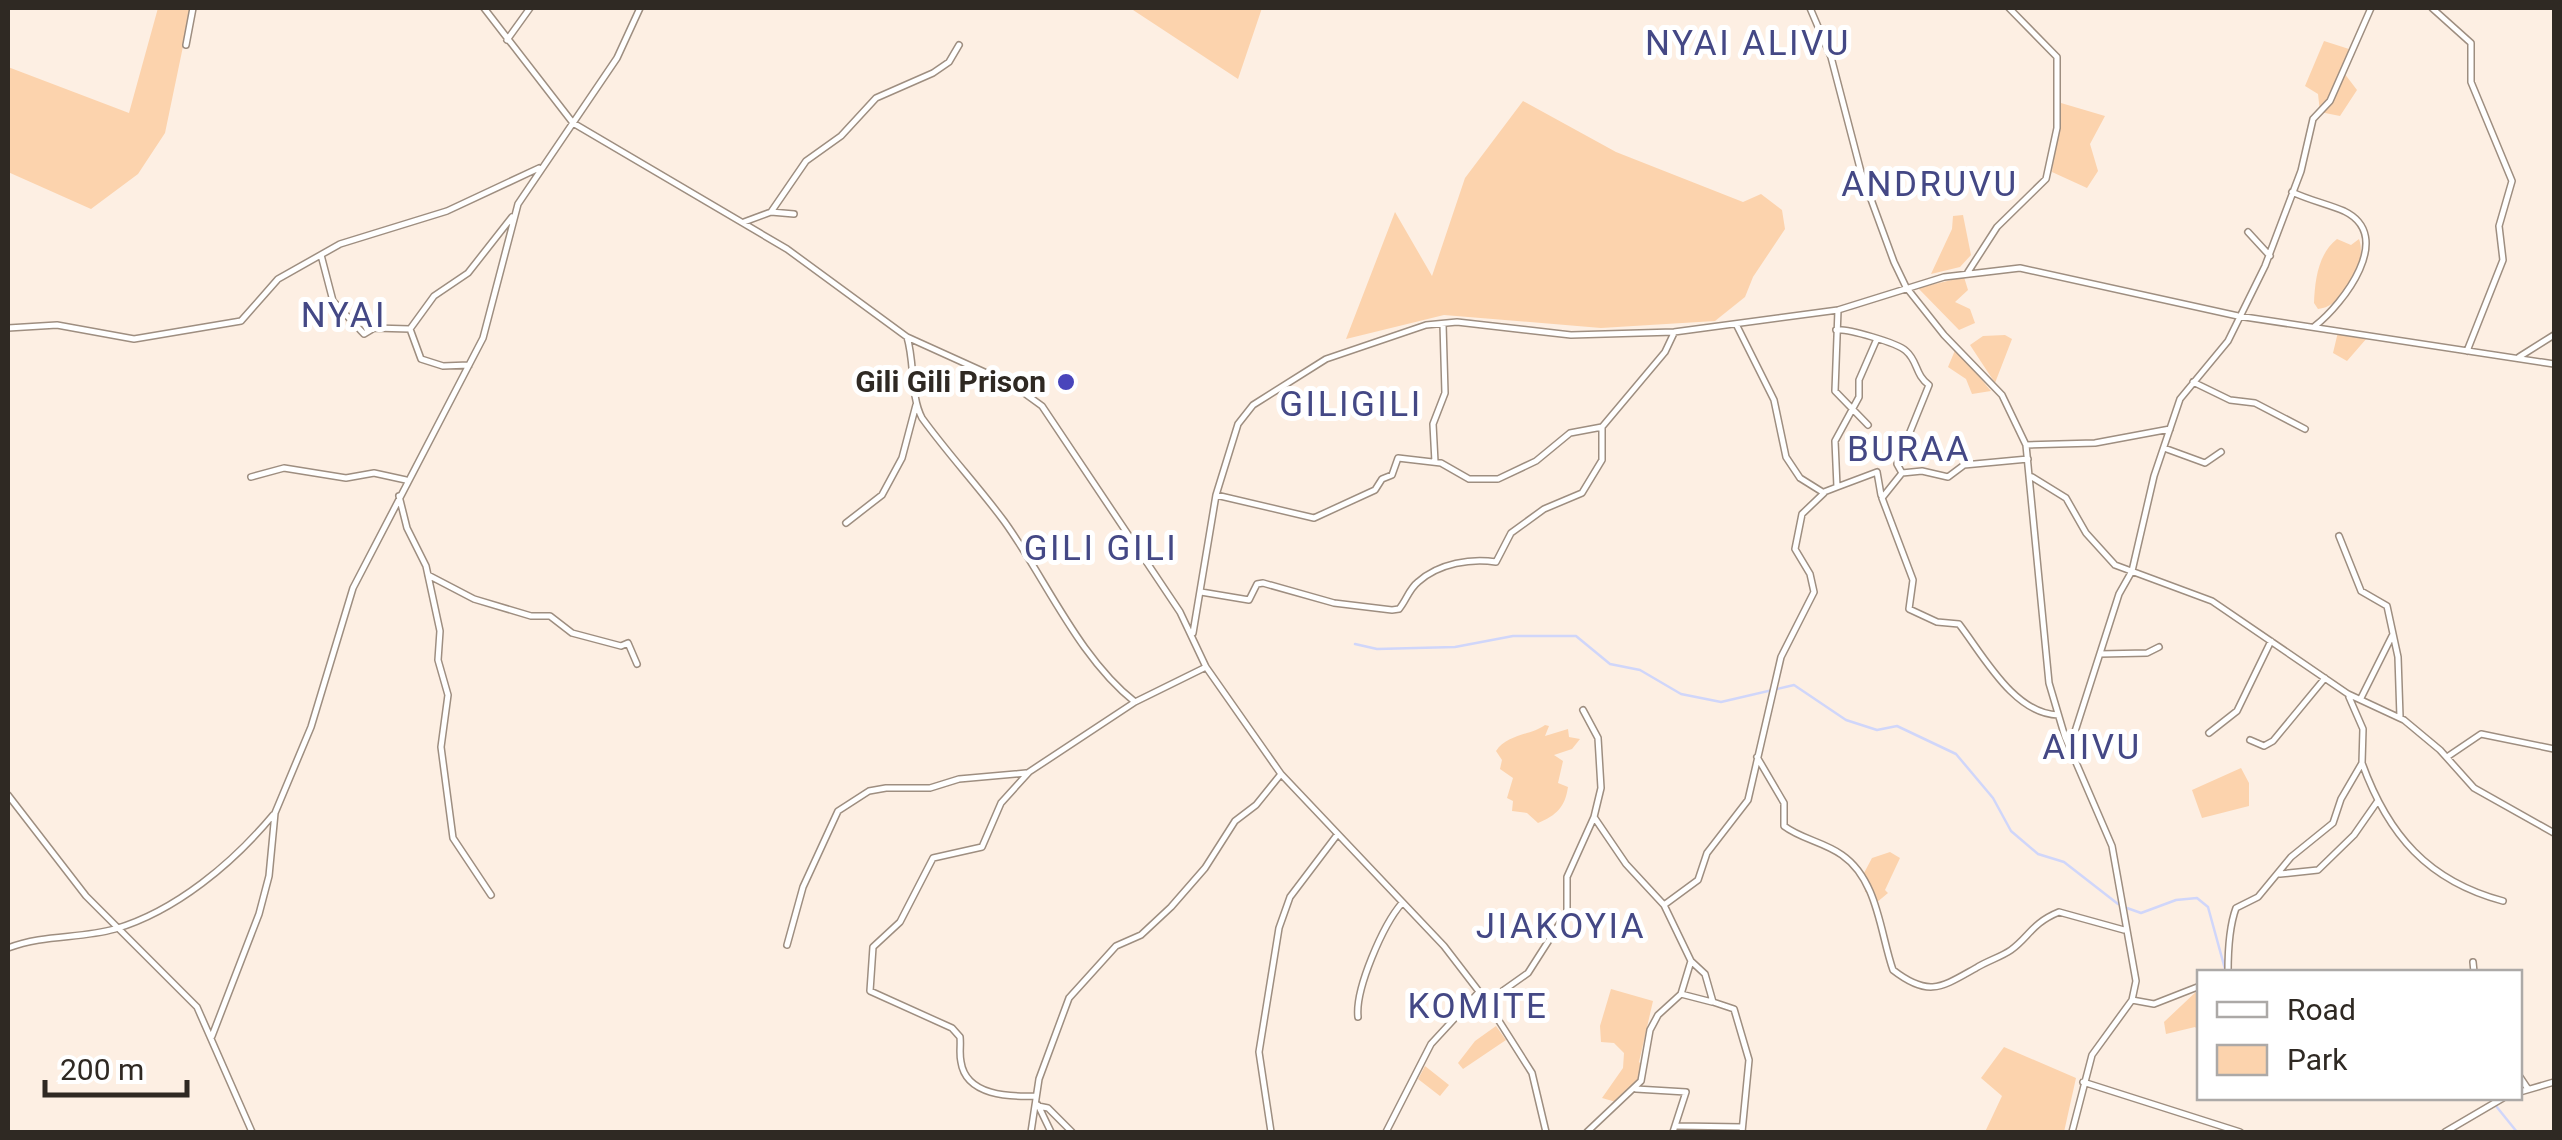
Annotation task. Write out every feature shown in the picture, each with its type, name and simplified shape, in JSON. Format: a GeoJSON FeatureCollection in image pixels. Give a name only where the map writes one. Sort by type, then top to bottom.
{"type":"FeatureCollection","features":[{"type":"Feature","properties":{"kind":"street"},"geometry":{"type":"LineString","coordinates":[[186,45],[193,8]]}},
{"type":"Feature","properties":{"kind":"street"},"geometry":{"type":"LineString","coordinates":[[485,8],[574,123],[787,249],[907,337],[1013,385],[1042,406],[1192,635],[1206,668],[1281,774],[1444,946],[1487,1002],[1532,1073],[1546,1132]]}},
{"type":"Feature","properties":{"kind":"street"},"geometry":{"type":"LineString","coordinates":[[507,40],[530,8]]}},
{"type":"Feature","properties":{"kind":"street"},"geometry":{"type":"LineString","coordinates":[[410,329],[434,296],[476,264],[514,214],[542,166],[617,58],[640,8]]}},
{"type":"Feature","properties":{"kind":"street"},"geometry":{"type":"LineString","coordinates":[[1810,8],[1831,57],[1860,172],[1906,287],[2002,396],[2026,445],[2032,476],[2042,640],[2058,715],[2112,846],[2136,981],[2132,1000],[2092,1055],[2072,1132]]}},
{"type":"Feature","properties":{"kind":"street"},"geometry":{"type":"LineString","coordinates":[[1967,272],[2002,221],[2044,184],[2055,143],[2057,56],[2009,8]]}},
{"type":"Feature","properties":{"kind":"street"},"geometry":{"type":"LineString","coordinates":[[2070,747],[2132,571],[2180,399],[2224,348],[2270,256],[2313,119],[2330,101],[2371,8]]}},
{"type":"Feature","properties":{"kind":"street"},"geometry":{"type":"LineString","coordinates":[[2432,8],[2472,44],[2471,82],[2512,177],[2500,226],[2504,256],[2467,351]]}},
{"type":"Feature","properties":{"kind":"street"},"geometry":{"type":"LineString","coordinates":[[741,222],[757,221],[771,212],[806,161],[841,136],[867,106],[882,94],[944,67],[959,45]]}},
{"type":"Feature","properties":{"kind":"street"},"geometry":{"type":"LineString","coordinates":[[8,328],[56,325],[134,339],[241,321],[273,283],[321,254],[363,235],[446,211],[542,166]]}},
{"type":"Feature","properties":{"kind":"street"},"geometry":{"type":"LineString","coordinates":[[2292,192],[2346,212],[2362,230],[2368,249],[2336,307],[2315,326]]}},
{"type":"Feature","properties":{"kind":"street"},"geometry":{"type":"LineString","coordinates":[[771,212],[794,214]]}},
{"type":"Feature","properties":{"kind":"street"},"geometry":{"type":"LineString","coordinates":[[212,1036],[259,914],[275,813],[311,727],[353,588],[469,365],[493,308],[514,214]]}},
{"type":"Feature","properties":{"kind":"street"},"geometry":{"type":"LineString","coordinates":[[2248,232],[2270,256]]}},
{"type":"Feature","properties":{"kind":"street"},"geometry":{"type":"LineString","coordinates":[[321,254],[333,301],[364,334],[374,328],[410,329]]}},
{"type":"Feature","properties":{"kind":"street"},"geometry":{"type":"LineString","coordinates":[[1192,635],[1216,495],[1231,439],[1253,406],[1326,359],[1382,338],[1443,324],[1571,335],[1674,332],[1838,310],[1967,272],[2029,270],[2238,316],[2554,364]]}},
{"type":"Feature","properties":{"kind":"street"},"geometry":{"type":"LineString","coordinates":[[1838,310],[1835,391],[1868,425]]}},
{"type":"Feature","properties":{"kind":"street"},"geometry":{"type":"LineString","coordinates":[[1435,462],[1433,424],[1445,393],[1443,324]]}},
{"type":"Feature","properties":{"kind":"street"},"geometry":{"type":"LineString","coordinates":[[1736,324],[1774,400],[1786,458],[1800,478],[1824,493]]}},
{"type":"Feature","properties":{"kind":"street"},"geometry":{"type":"LineString","coordinates":[[1836,330],[1847,328],[1907,351],[1930,387],[1899,457],[1902,472],[1882,498]]}},
{"type":"Feature","properties":{"kind":"street"},"geometry":{"type":"LineString","coordinates":[[410,329],[420,359],[443,366],[469,365]]}},
{"type":"Feature","properties":{"kind":"street"},"geometry":{"type":"LineString","coordinates":[[1201,592],[1249,600],[1257,584],[1263,583],[1334,603],[1398,609],[1419,580],[1470,559],[1496,562],[1510,533],[1544,509],[1582,493],[1602,460],[1602,427],[1665,352],[1674,332]]}},
{"type":"Feature","properties":{"kind":"street"},"geometry":{"type":"LineString","coordinates":[[2518,358],[2554,334]]}},
{"type":"Feature","properties":{"kind":"street"},"geometry":{"type":"LineString","coordinates":[[846,523],[882,495],[902,458],[916,406],[916,374],[907,337]]}},
{"type":"Feature","properties":{"kind":"street"},"geometry":{"type":"LineString","coordinates":[[1838,487],[1834,447],[1850,408],[1859,398],[1858,380],[1876,341]]}},
{"type":"Feature","properties":{"kind":"street"},"geometry":{"type":"LineString","coordinates":[[2193,382],[2236,402],[2255,403],[2305,428]]}},
{"type":"Feature","properties":{"kind":"street"},"geometry":{"type":"LineString","coordinates":[[916,406],[1004,521],[1095,658],[1135,702]]}},
{"type":"Feature","properties":{"kind":"street"},"geometry":{"type":"LineString","coordinates":[[1216,495],[1291,515],[1324,516],[1376,490],[1382,480],[1392,475],[1398,458],[1435,462],[1469,479],[1510,477],[1570,432],[1602,427]]}},
{"type":"Feature","properties":{"kind":"street"},"geometry":{"type":"LineString","coordinates":[[2026,445],[2105,442],[2170,429]]}},
{"type":"Feature","properties":{"kind":"street"},"geometry":{"type":"LineString","coordinates":[[2164,448],[2205,462],[2221,452]]}},
{"type":"Feature","properties":{"kind":"street"},"geometry":{"type":"LineString","coordinates":[[1902,472],[1928,471],[1948,477],[1964,465],[2028,458]]}},
{"type":"Feature","properties":{"kind":"street"},"geometry":{"type":"LineString","coordinates":[[250,476],[284,468],[341,478],[374,473],[406,480]]}},
{"type":"Feature","properties":{"kind":"street"},"geometry":{"type":"LineString","coordinates":[[1664,905],[1698,880],[1707,853],[1748,800],[1781,657],[1814,592],[1810,574],[1795,549],[1802,514],[1824,493],[1877,472],[1882,498],[1913,580],[1909,608],[1936,622],[1959,624],[2020,698],[2039,711],[2058,715]]}},
{"type":"Feature","properties":{"kind":"street"},"geometry":{"type":"LineString","coordinates":[[2032,476],[2066,498],[2086,533],[2110,561],[2206,598],[2348,694],[2400,717],[2447,757],[2474,788],[2554,833]]}},
{"type":"Feature","properties":{"kind":"street"},"geometry":{"type":"LineString","coordinates":[[398,496],[428,575],[440,631],[438,660],[448,694],[442,746],[454,838],[490,894]]}},
{"type":"Feature","properties":{"kind":"street"},"geometry":{"type":"LineString","coordinates":[[2338,536],[2361,591],[2387,606],[2400,717]]}},
{"type":"Feature","properties":{"kind":"street"},"geometry":{"type":"LineString","coordinates":[[428,575],[474,600],[530,616],[550,616],[584,638],[604,638],[621,646],[628,643],[637,664]]}},
{"type":"Feature","properties":{"kind":"street"},"geometry":{"type":"LineString","coordinates":[[2360,699],[2393,634]]}},
{"type":"Feature","properties":{"kind":"street"},"geometry":{"type":"LineString","coordinates":[[2210,733],[2226,723],[2244,700],[2272,642]]}},
{"type":"Feature","properties":{"kind":"street"},"geometry":{"type":"LineString","coordinates":[[2100,654],[2146,653],[2159,647]]}},
{"type":"Feature","properties":{"kind":"street"},"geometry":{"type":"LineString","coordinates":[[1072,1132],[1037,1101],[996,1097],[969,1078],[960,1062],[960,1037],[952,1028],[870,991],[875,942],[900,922],[930,862],[982,847],[1001,803],[1029,772],[1135,702],[1206,668]]}},
{"type":"Feature","properties":{"kind":"street"},"geometry":{"type":"LineString","coordinates":[[2250,740],[2264,746],[2273,741],[2325,678]]}},
{"type":"Feature","properties":{"kind":"street"},"geometry":{"type":"LineString","coordinates":[[2348,694],[2363,730],[2362,763],[2378,802],[2412,853],[2457,882],[2503,901]]}},
{"type":"Feature","properties":{"kind":"street"},"geometry":{"type":"LineString","coordinates":[[1487,1002],[1528,973],[1564,918],[1567,877],[1594,817],[1600,788],[1600,751],[1594,725],[1583,710]]}},
{"type":"Feature","properties":{"kind":"street"},"geometry":{"type":"LineString","coordinates":[[2447,757],[2481,734],[2554,749]]}},
{"type":"Feature","properties":{"kind":"street"},"geometry":{"type":"LineString","coordinates":[[1757,757],[1784,803],[1784,826],[1848,859],[1864,882],[1877,908],[1893,970],[1901,976],[1931,988],[1945,988],[2013,949],[2034,926],[2059,912],[2124,930]]}},
{"type":"Feature","properties":{"kind":"street"},"geometry":{"type":"LineString","coordinates":[[2228,970],[2235,911],[2258,897],[2291,857],[2332,824],[2341,798],[2362,763]]}},
{"type":"Feature","properties":{"kind":"street"},"geometry":{"type":"LineString","coordinates":[[786,945],[823,837],[838,811],[849,803],[886,788],[930,788],[960,779],[1029,772]]}},
{"type":"Feature","properties":{"kind":"street"},"geometry":{"type":"LineString","coordinates":[[1031,1132],[1037,1101],[1075,988],[1116,946],[1141,935],[1171,906],[1205,868],[1234,821],[1256,805],[1281,774]]}},
{"type":"Feature","properties":{"kind":"street"},"geometry":{"type":"LineString","coordinates":[[8,795],[86,896],[197,1007],[252,1132]]}},
{"type":"Feature","properties":{"kind":"street"},"geometry":{"type":"LineString","coordinates":[[2280,874],[2316,872],[2354,835],[2378,802]]}},
{"type":"Feature","properties":{"kind":"street"},"geometry":{"type":"LineString","coordinates":[[8,948],[52,935],[117,928],[190,893],[275,813]]}},
{"type":"Feature","properties":{"kind":"street"},"geometry":{"type":"LineString","coordinates":[[1594,817],[1626,864],[1664,905],[1691,961],[1705,974],[1713,1002]]}},
{"type":"Feature","properties":{"kind":"street"},"geometry":{"type":"LineString","coordinates":[[1272,1132],[1259,1066],[1278,928],[1290,898],[1336,835]]}},
{"type":"Feature","properties":{"kind":"street"},"geometry":{"type":"LineString","coordinates":[[1358,1016],[1358,996],[1368,978],[1379,932],[1402,903]]}},
{"type":"Feature","properties":{"kind":"street"},"geometry":{"type":"LineString","coordinates":[[1587,1132],[1636,1089],[1643,1077],[1643,1055],[1654,1019],[1681,994],[1691,961]]}},
{"type":"Feature","properties":{"kind":"street"},"geometry":{"type":"LineString","coordinates":[[2473,962],[2474,970]]}},
{"type":"Feature","properties":{"kind":"street"},"geometry":{"type":"LineString","coordinates":[[2132,1000],[2150,1004],[2197,987]]}},
{"type":"Feature","properties":{"kind":"street"},"geometry":{"type":"LineString","coordinates":[[1386,1132],[1431,1044],[1464,1002],[1479,992]]}},
{"type":"Feature","properties":{"kind":"street"},"geometry":{"type":"LineString","coordinates":[[1636,1089],[1686,1092],[1675,1129],[1742,1130],[1748,1056],[1740,1041],[1737,1012],[1681,994]]}},
{"type":"Feature","properties":{"kind":"street"},"geometry":{"type":"LineString","coordinates":[[2522,1080],[2528,1089]]}},
{"type":"Feature","properties":{"kind":"street"},"geometry":{"type":"LineString","coordinates":[[2082,1082],[2240,1132]]}},
{"type":"Feature","properties":{"kind":"street"},"geometry":{"type":"LineString","coordinates":[[2522,1091],[2554,1082]]}},
{"type":"Feature","properties":{"kind":"street"},"geometry":{"type":"LineString","coordinates":[[2444,1132],[2500,1100]]}},
{"type":"Feature","properties":{"kind":"street"},"geometry":{"type":"LineString","coordinates":[[1037,1101],[1050,1132]]}},
{"type":"Feature","properties":{"kind":"green space"},"geometry":{"type":"Polygon","coordinates":[[[158,8],[191,8],[165,133],[138,174],[91,209],[8,172],[8,67],[129,113],[158,8]]]}},
{"type":"Feature","properties":{"kind":"green space"},"geometry":{"type":"Polygon","coordinates":[[[1130,8],[1262,8],[1238,79],[1130,8]]]}},
{"type":"Feature","properties":{"kind":"green space"},"geometry":{"type":"Polygon","coordinates":[[[2324,41],[2349,49],[2341,69],[2357,90],[2340,116],[2320,112],[2318,94],[2305,86],[2324,41]]]}},
{"type":"Feature","properties":{"kind":"green space"},"geometry":{"type":"Polygon","coordinates":[[[1523,101],[1616,152],[1743,202],[1761,194],[1782,210],[1785,229],[1753,277],[1745,297],[1715,321],[1601,328],[1444,315],[1346,339],[1395,212],[1432,276],[1465,178],[1523,101]]]}},
{"type":"Feature","properties":{"kind":"green space"},"geometry":{"type":"Polygon","coordinates":[[[2061,103],[2105,116],[2090,144],[2098,171],[2087,188],[2052,172],[2061,103]]]}},
{"type":"Feature","properties":{"kind":"green space"},"geometry":{"type":"Polygon","coordinates":[[[1963,215],[1971,255],[1960,267],[1931,274],[1952,229],[1953,216],[1963,215]]]}},
{"type":"Feature","properties":{"kind":"green space"},"geometry":{"type":"Polygon","coordinates":[[[2337,239],[2351,245],[2359,239],[2360,260],[2345,292],[2337,301],[2318,309],[2314,303],[2319,268],[2337,239]]]}},
{"type":"Feature","properties":{"kind":"green space"},"geometry":{"type":"Polygon","coordinates":[[[1964,277],[1968,290],[1955,302],[1970,309],[1975,323],[1959,330],[1918,288],[1964,277]]]}},
{"type":"Feature","properties":{"kind":"green space"},"geometry":{"type":"Polygon","coordinates":[[[2338,332],[2367,338],[2347,361],[2333,353],[2338,332]]]}},
{"type":"Feature","properties":{"kind":"green space"},"geometry":{"type":"Polygon","coordinates":[[[2005,335],[2012,339],[1995,383],[1970,345],[1983,336],[2005,335]]]}},
{"type":"Feature","properties":{"kind":"green space"},"geometry":{"type":"Polygon","coordinates":[[[1956,348],[1991,391],[1972,394],[1966,379],[1948,367],[1956,348]]]}},
{"type":"Feature","properties":{"kind":"green space"},"geometry":{"type":"Polygon","coordinates":[[[1549,726],[1545,736],[1568,729],[1569,737],[1580,739],[1572,749],[1554,755],[1563,761],[1558,783],[1568,787],[1567,794],[1559,809],[1538,823],[1527,813],[1512,811],[1513,801],[1507,798],[1513,778],[1500,769],[1502,760],[1496,751],[1506,741],[1549,726]]]}},
{"type":"Feature","properties":{"kind":"green space"},"geometry":{"type":"Polygon","coordinates":[[[2241,768],[2249,783],[2249,806],[2202,818],[2192,790],[2241,768]]]}},
{"type":"Feature","properties":{"kind":"green space"},"geometry":{"type":"Polygon","coordinates":[[[1890,852],[1900,858],[1885,890],[1888,893],[1876,903],[1872,893],[1865,892],[1864,873],[1872,858],[1890,852]]]}},
{"type":"Feature","properties":{"kind":"green space"},"geometry":{"type":"Polygon","coordinates":[[[1611,989],[1653,1001],[1639,1062],[1644,1067],[1642,1078],[1616,1102],[1602,1098],[1623,1068],[1624,1053],[1614,1043],[1601,1042],[1600,1026],[1611,989]]]}},
{"type":"Feature","properties":{"kind":"green space"},"geometry":{"type":"Polygon","coordinates":[[[2197,991],[2197,1029],[2166,1034],[2164,1022],[2197,991]]]}},
{"type":"Feature","properties":{"kind":"green space"},"geometry":{"type":"Polygon","coordinates":[[[1496,1026],[1506,1040],[1463,1069],[1458,1063],[1475,1041],[1496,1026]]]}},
{"type":"Feature","properties":{"kind":"green space"},"geometry":{"type":"Polygon","coordinates":[[[2004,1047],[2076,1078],[2064,1132],[1985,1132],[2002,1096],[1981,1078],[2004,1047]]]}},
{"type":"Feature","properties":{"kind":"green space"},"geometry":{"type":"Polygon","coordinates":[[[1425,1066],[1449,1085],[1440,1096],[1418,1079],[1425,1066]]]}},
{"type":"Feature","properties":{"kind":"waterway"},"geometry":{"type":"LineString","coordinates":[[1355,644],[1377,649],[1455,647],[1513,636],[1576,636],[1610,664],[1640,670],[1681,694],[1721,702],[1794,685],[1846,720],[1877,730],[1897,726],[1956,754],[1993,798],[2011,831],[2038,854],[2064,862],[2118,904]]}},
{"type":"Feature","properties":{"kind":"waterway"},"geometry":{"type":"LineString","coordinates":[[2127,908],[2141,913],[2176,900],[2197,898],[2208,907],[2225,969]]}},
{"type":"Feature","properties":{"kind":"waterway"},"geometry":{"type":"LineString","coordinates":[[2496,1106],[2517,1132]]}},
{"type":"Feature","properties":{"kind":"place","name":"Gili Gili Prison"},"geometry":{"type":"Point","coordinates":[1066,382]}},
{"type":"Feature","properties":{"kind":"district","name":"NYAI ALIVU"},"geometry":{"type":"Point","coordinates":[1748,43]}},
{"type":"Feature","properties":{"kind":"district","name":"ANDRUVU"},"geometry":{"type":"Point","coordinates":[1930,184]}},
{"type":"Feature","properties":{"kind":"district","name":"NYAI"},"geometry":{"type":"Point","coordinates":[344,315]}},
{"type":"Feature","properties":{"kind":"district","name":"GILIGILI"},"geometry":{"type":"Point","coordinates":[1351,404]}},
{"type":"Feature","properties":{"kind":"district","name":"BURAA"},"geometry":{"type":"Point","coordinates":[1909,449]}},
{"type":"Feature","properties":{"kind":"district","name":"GILI GILI"},"geometry":{"type":"Point","coordinates":[1101,548]}},
{"type":"Feature","properties":{"kind":"district","name":"AIIVU"},"geometry":{"type":"Point","coordinates":[2092,747]}},
{"type":"Feature","properties":{"kind":"district","name":"JIAKOYIA"},"geometry":{"type":"Point","coordinates":[1561,926]}},
{"type":"Feature","properties":{"kind":"district","name":"KOMITE"},"geometry":{"type":"Point","coordinates":[1478,1006]}}]}
